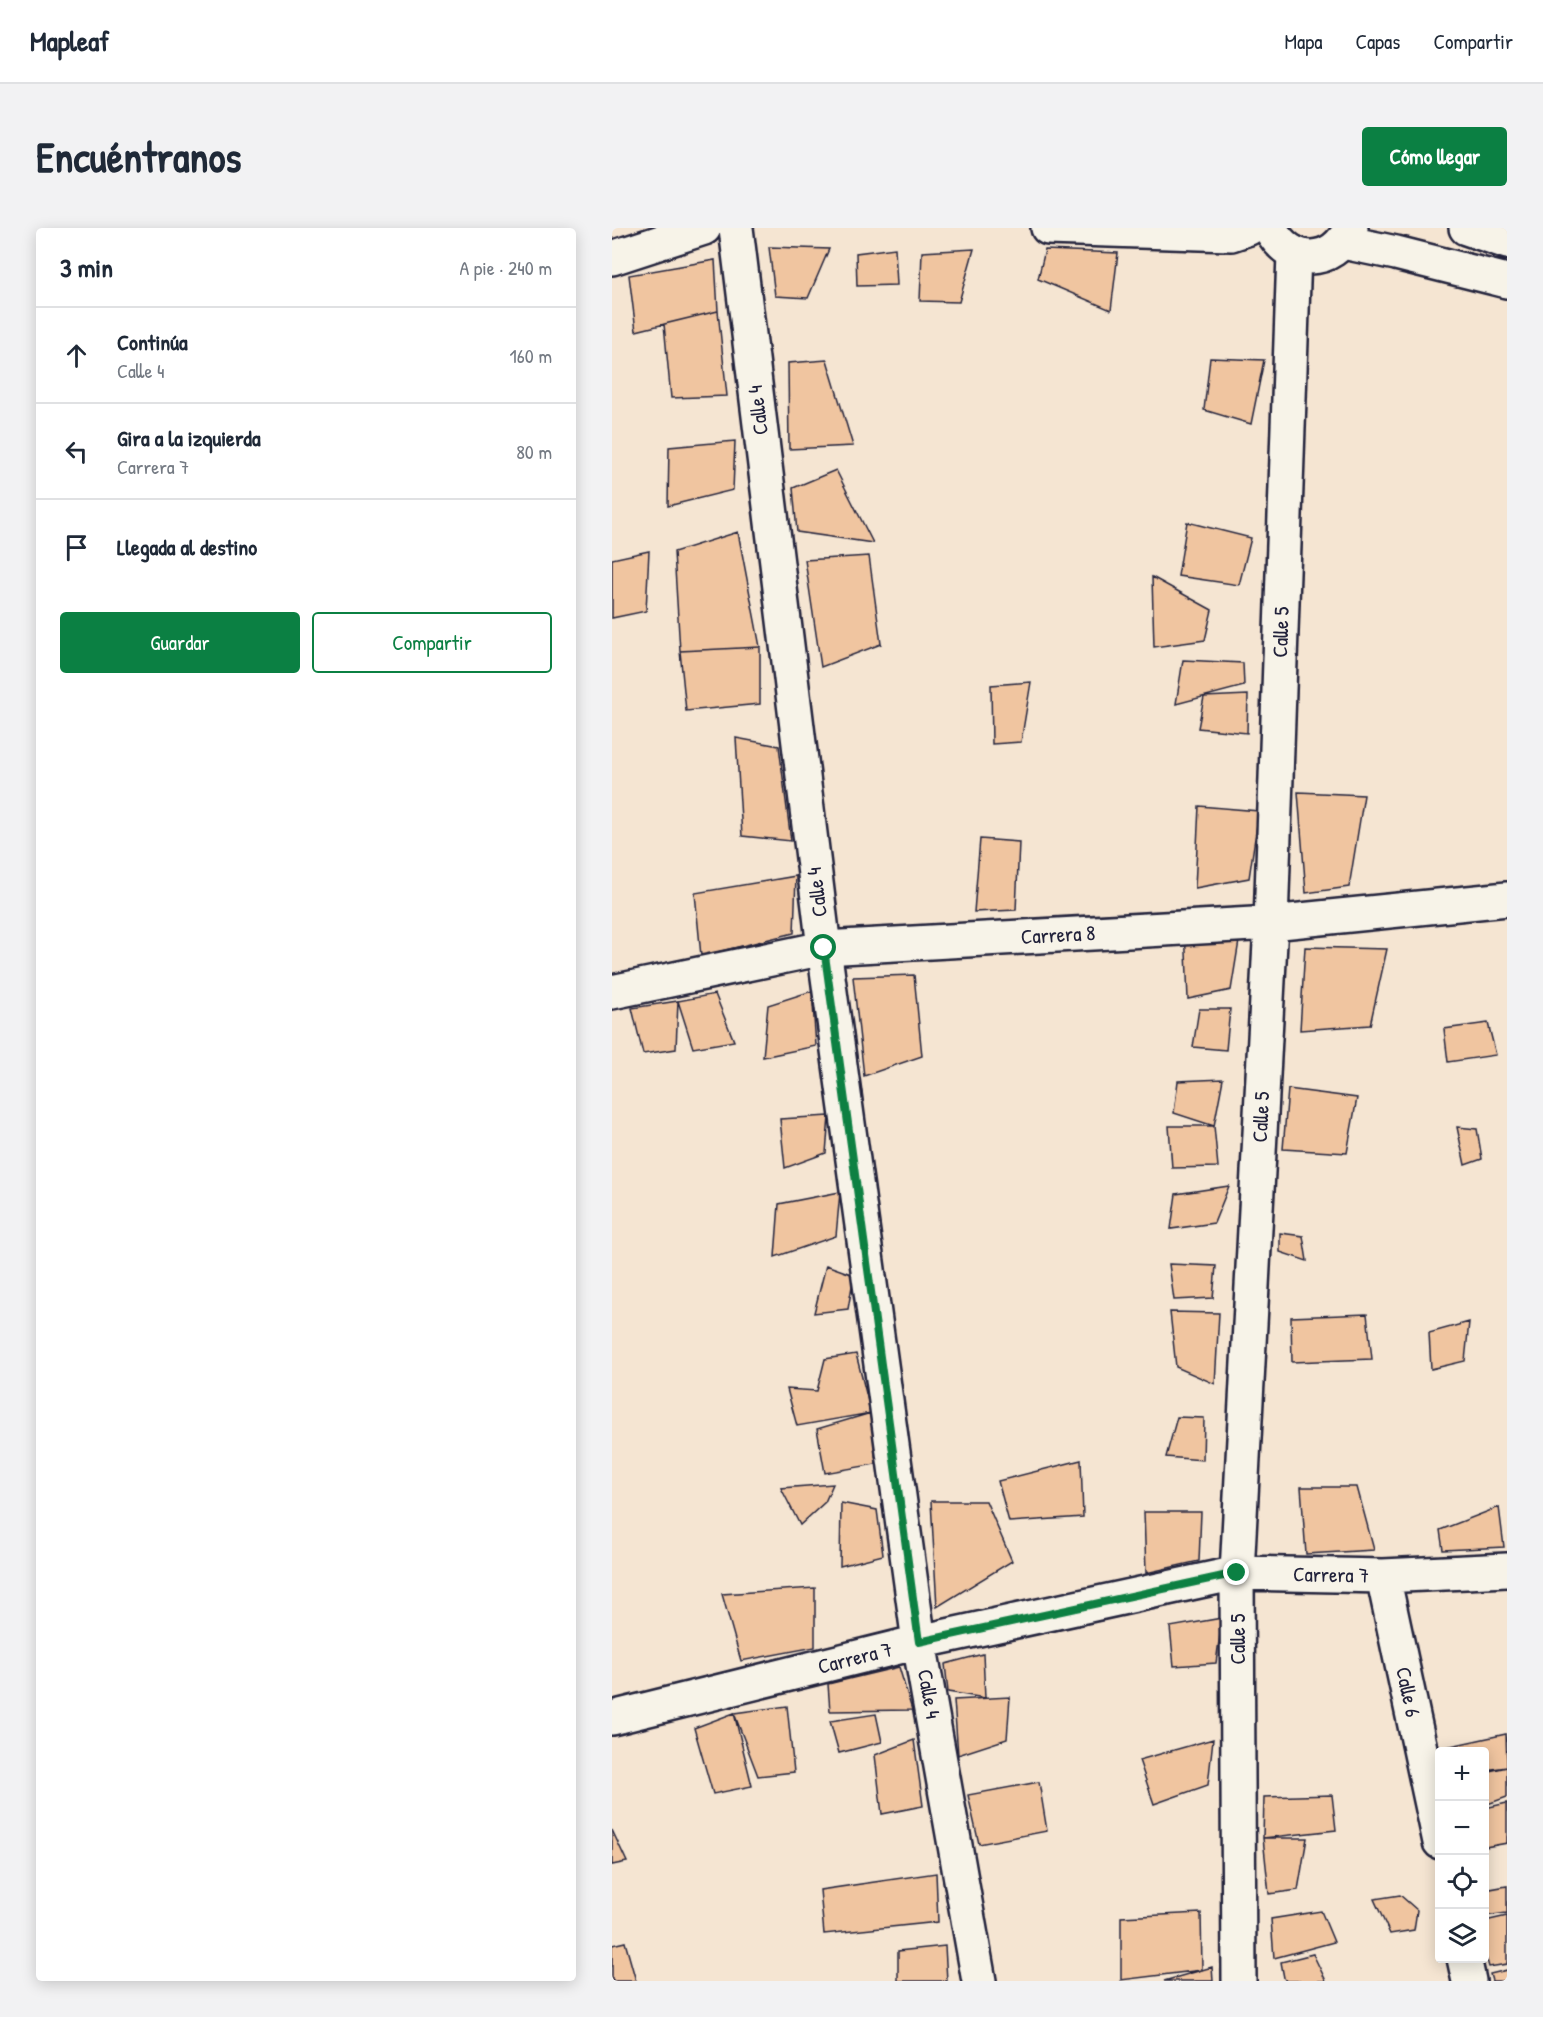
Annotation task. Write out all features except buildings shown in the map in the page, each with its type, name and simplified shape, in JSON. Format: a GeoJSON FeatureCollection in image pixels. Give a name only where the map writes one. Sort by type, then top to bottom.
{"type":"FeatureCollection","features":[{"type":"Feature","properties":{"kind":"street"},"geometry":{"type":"LineString","coordinates":[[612,258],[704,228]]}},
{"type":"Feature","properties":{"kind":"street","name":"Calle 4"},"geometry":{"type":"LineString","coordinates":[[736,228],[824,948],[919,1642],[980,1981]]}},
{"type":"Feature","properties":{"kind":"street"},"geometry":{"type":"LineString","coordinates":[[1048,228],[1231,234],[1250,228]]}},
{"type":"Feature","properties":{"kind":"street"},"geometry":{"type":"LineString","coordinates":[[1270,228],[1286,250],[1310,257],[1322,256],[1334,250],[1347,235],[1396,253],[1507,281]]}},
{"type":"Feature","properties":{"kind":"street"},"geometry":{"type":"LineString","coordinates":[[1466,228],[1507,242]]}},
{"type":"Feature","properties":{"kind":"street","name":"Calle 5"},"geometry":{"type":"LineString","coordinates":[[1239,1981],[1237,1573],[1271,923],[1294,253]]}},
{"type":"Feature","properties":{"kind":"street","name":"Carrera 8"},"geometry":{"type":"LineString","coordinates":[[612,992],[824,948],[1271,923],[1507,899]]}},
{"type":"Feature","properties":{"kind":"street","name":"Carrera 7"},"geometry":{"type":"LineString","coordinates":[[612,1718],[919,1642],[1237,1573],[1383,1576],[1507,1570]]}},
{"type":"Feature","properties":{"kind":"street","name":"Calle 6"},"geometry":{"type":"LineString","coordinates":[[1383,1576],[1435,1819]]}},
{"type":"Feature","properties":{"kind":"street"},"geometry":{"type":"LineString","coordinates":[[1465,1963],[1469,1981]]}},
{"type":"Feature","properties":{"kind":"route"},"geometry":{"type":"LineString","coordinates":[[824,948],[919,1642],[1237,1573]]}}]}
